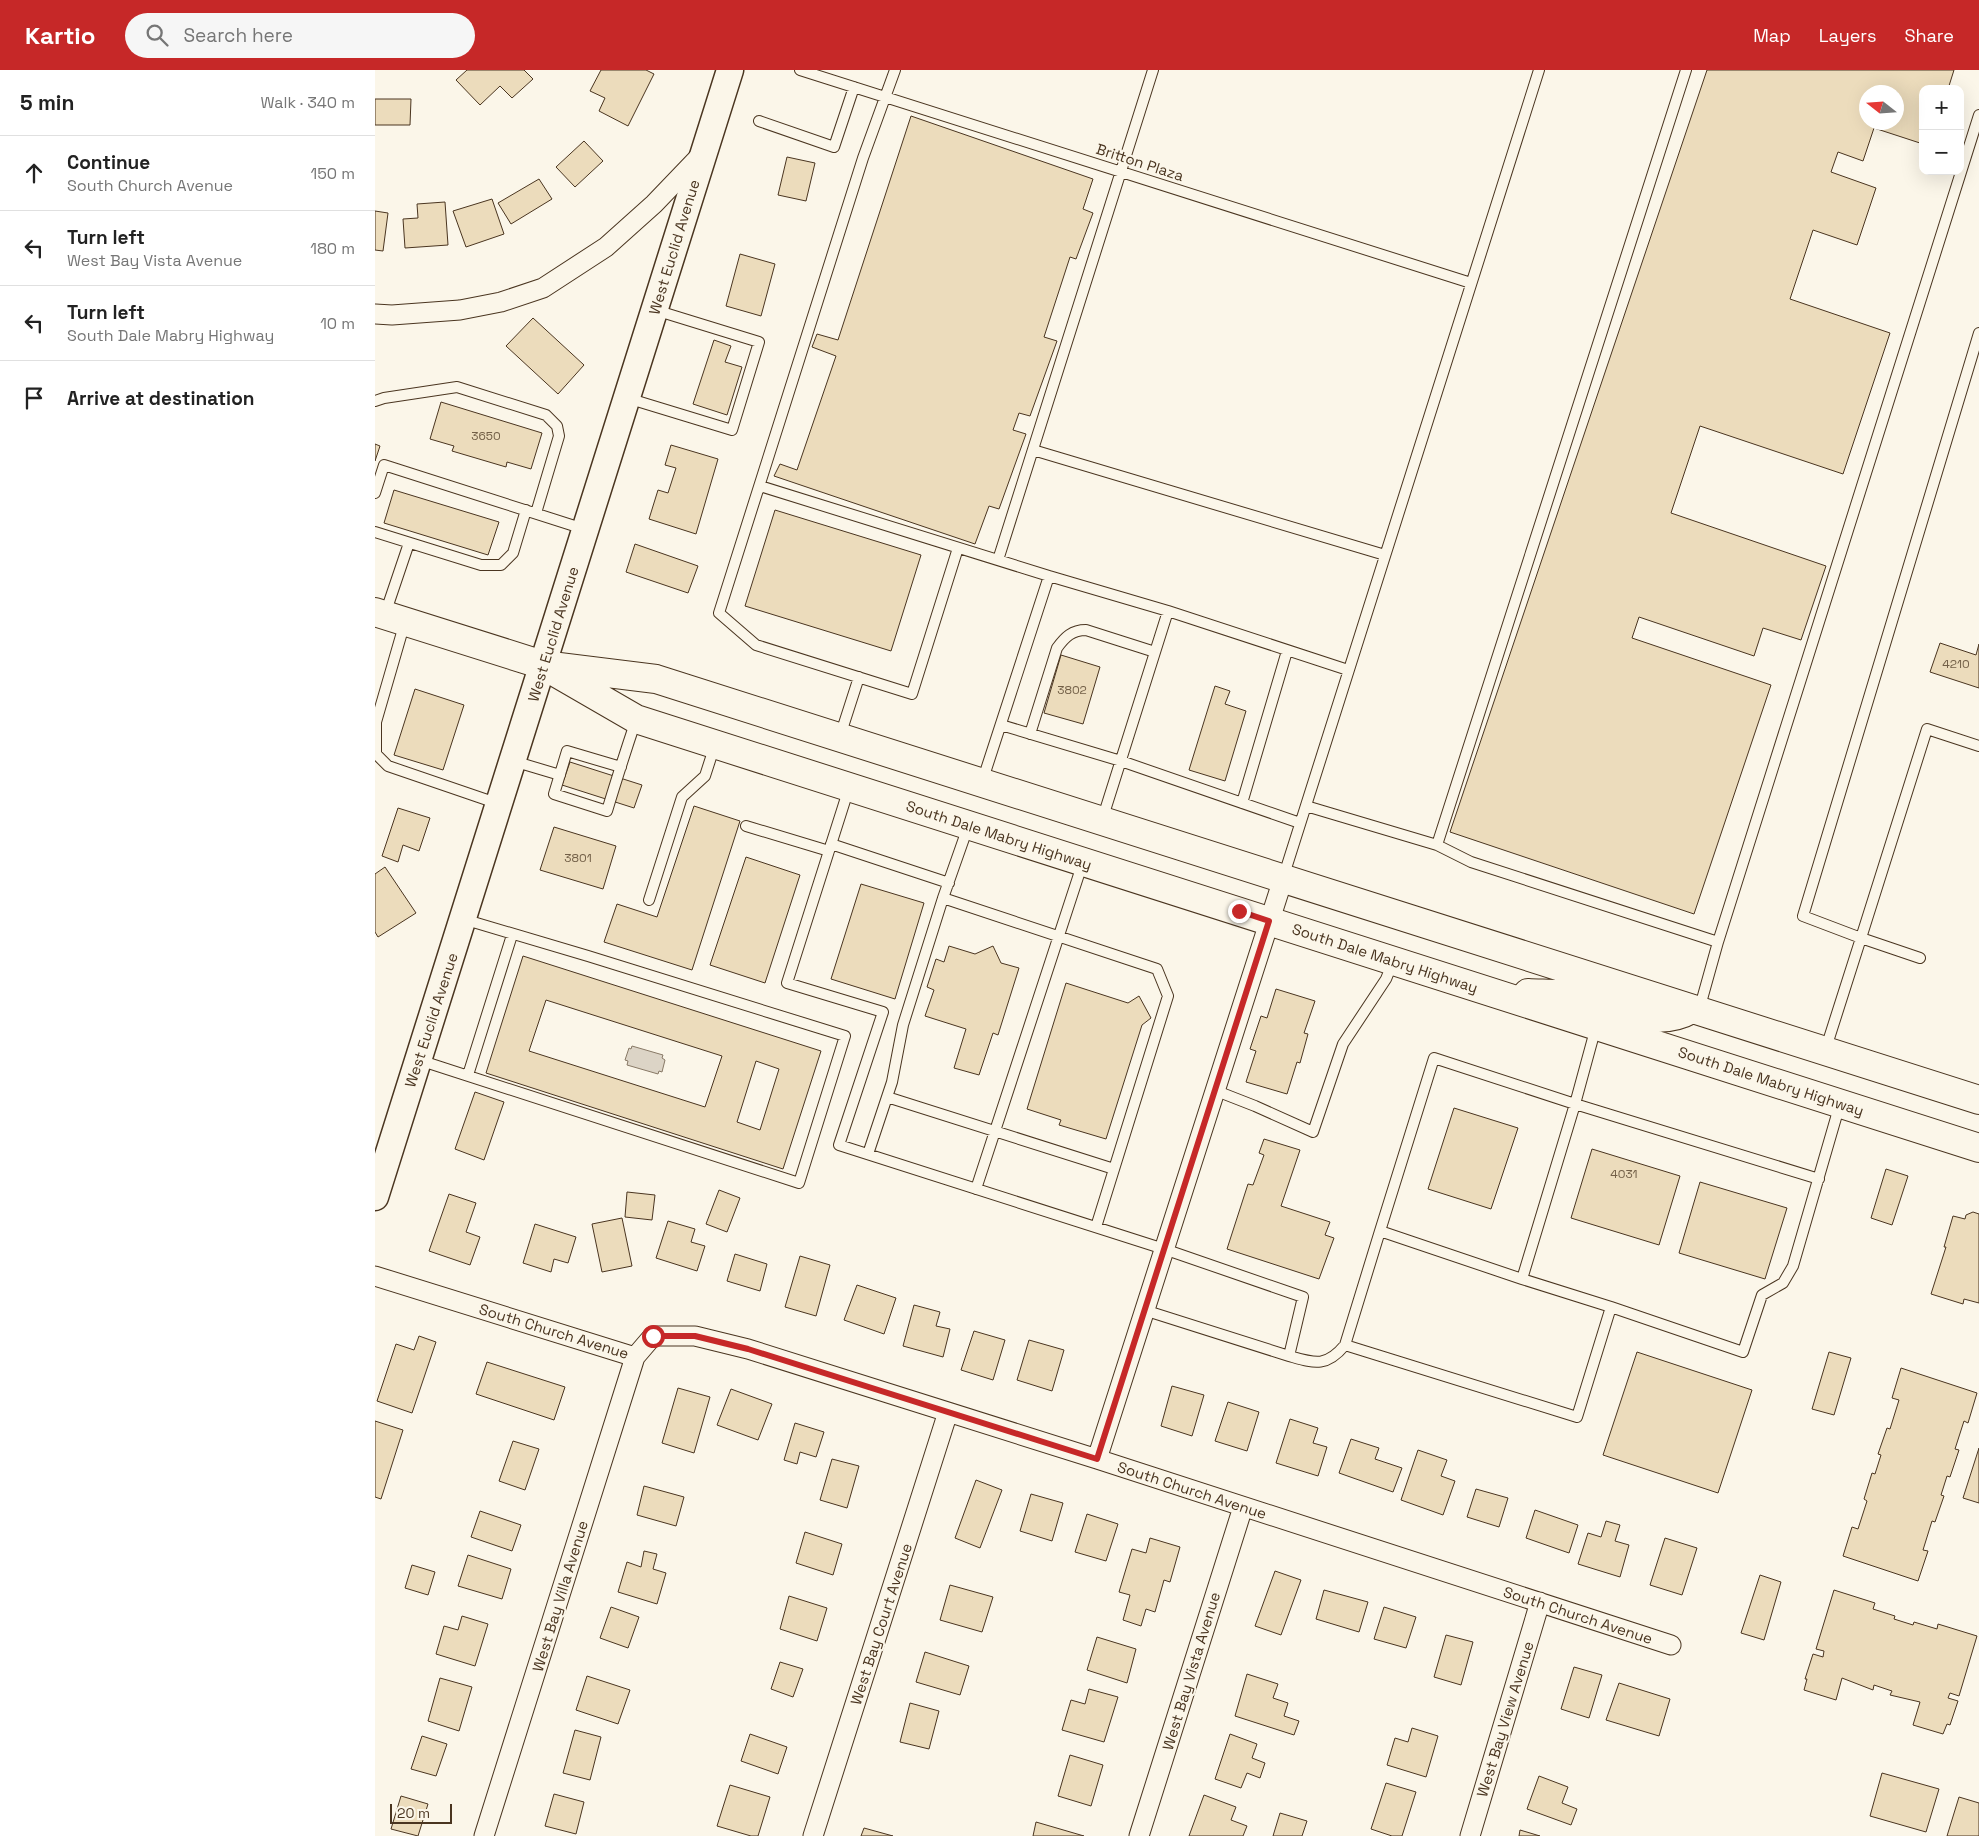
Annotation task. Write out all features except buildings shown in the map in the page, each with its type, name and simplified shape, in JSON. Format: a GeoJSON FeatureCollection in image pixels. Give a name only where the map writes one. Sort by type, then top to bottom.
{"type":"FeatureCollection","features":[{"type":"Feature","properties":{"kind":"main road","name":"South Dale Mabry Highway"},"geometry":{"type":"LineString","coordinates":[[388,616],[543,665],[656,679],[1979,1100]]}},
{"type":"Feature","properties":{"kind":"main road","name":"South Dale Mabry Highway"},"geometry":{"type":"LineString","coordinates":[[543,665],[636,719],[1979,1148]]}},
{"type":"Feature","properties":{"kind":"main road"},"geometry":{"type":"LineString","coordinates":[[1487,990],[1577,996],[1650,1018],[1680,1016],[1695,1010]]}},
{"type":"Feature","properties":{"kind":"street","name":"West Euclid Avenue"},"geometry":{"type":"LineString","coordinates":[[375,1197],[730,70]]}},
{"type":"Feature","properties":{"kind":"street"},"geometry":{"type":"LineString","coordinates":[[375,314],[393,315],[460,310],[501,302],[543,288],[605,247],[654,204],[704,151]]}},
{"type":"Feature","properties":{"kind":"street"},"geometry":{"type":"LineString","coordinates":[[1097,1459],[1283,879]]}},
{"type":"Feature","properties":{"kind":"street","name":"South Church Avenue"},"geometry":{"type":"LineString","coordinates":[[375,1276],[635,1357],[653,1336],[695,1336],[748,1349],[1097,1459],[1671,1645]]}},
{"type":"Feature","properties":{"kind":"street","name":"West Bay Villa Avenue"},"geometry":{"type":"LineString","coordinates":[[484,1836],[635,1357]]}},
{"type":"Feature","properties":{"kind":"street","name":"West Bay Court Avenue"},"geometry":{"type":"LineString","coordinates":[[813,1836],[948,1412]]}},
{"type":"Feature","properties":{"kind":"street","name":"West Bay Vista Avenue"},"geometry":{"type":"LineString","coordinates":[[1139,1836],[1243,1507]]}},
{"type":"Feature","properties":{"kind":"street","name":"West Bay View Avenue"},"geometry":{"type":"LineString","coordinates":[[1470,1836],[1540,1602]]}},
{"type":"Feature","properties":{"kind":"lane","name":"Britton Plaza"},"geometry":{"type":"LineString","coordinates":[[800,70],[1471,283]]}},
{"type":"Feature","properties":{"kind":"lane"},"geometry":{"type":"LineString","coordinates":[[895,70],[887,98],[863,158],[719,613],[756,645],[912,694],[958,548]]}},
{"type":"Feature","properties":{"kind":"lane"},"geometry":{"type":"LineString","coordinates":[[997,560],[1153,70]]}},
{"type":"Feature","properties":{"kind":"lane"},"geometry":{"type":"LineString","coordinates":[[1283,879],[1539,70]]}},
{"type":"Feature","properties":{"kind":"lane"},"geometry":{"type":"LineString","coordinates":[[1437,845],[1686,70]]}},
{"type":"Feature","properties":{"kind":"lane"},"geometry":{"type":"LineString","coordinates":[[759,120],[834,147],[854,87]]}},
{"type":"Feature","properties":{"kind":"lane"},"geometry":{"type":"LineString","coordinates":[[1695,1010],[1979,115]]}},
{"type":"Feature","properties":{"kind":"lane"},"geometry":{"type":"LineString","coordinates":[[626,398],[732,430],[759,342],[654,310]]}},
{"type":"Feature","properties":{"kind":"lane"},"geometry":{"type":"LineString","coordinates":[[1920,958],[1803,916],[1979,333]]}},
{"type":"Feature","properties":{"kind":"lane"},"geometry":{"type":"LineString","coordinates":[[375,401],[457,387],[546,415],[557,426],[559,436],[531,512],[513,553],[501,565],[481,565],[375,532]]}},
{"type":"Feature","properties":{"kind":"lane"},"geometry":{"type":"LineString","coordinates":[[1033,450],[1385,555]]}},
{"type":"Feature","properties":{"kind":"lane"},"geometry":{"type":"LineString","coordinates":[[375,493],[384,465],[585,529]]}},
{"type":"Feature","properties":{"kind":"lane"},"geometry":{"type":"LineString","coordinates":[[760,486],[1168,611],[1348,670]]}},
{"type":"Feature","properties":{"kind":"lane"},"geometry":{"type":"LineString","coordinates":[[409,543],[388,616],[376,722],[376,754],[388,766],[499,804]]}},
{"type":"Feature","properties":{"kind":"lane"},"geometry":{"type":"LineString","coordinates":[[982,783],[1049,576]]}},
{"type":"Feature","properties":{"kind":"lane"},"geometry":{"type":"LineString","coordinates":[[1102,821],[1168,611]]}},
{"type":"Feature","properties":{"kind":"lane"},"geometry":{"type":"LineString","coordinates":[[1030,734],[1057,648],[1071,633],[1078,630],[1086,630],[1155,652]]}},
{"type":"Feature","properties":{"kind":"lane"},"geometry":{"type":"LineString","coordinates":[[1242,803],[1287,651]]}},
{"type":"Feature","properties":{"kind":"lane"},"geometry":{"type":"LineString","coordinates":[[839,737],[859,678]]}},
{"type":"Feature","properties":{"kind":"lane"},"geometry":{"type":"LineString","coordinates":[[621,767],[567,751],[554,794],[607,811],[621,767],[636,719]]}},
{"type":"Feature","properties":{"kind":"lane"},"geometry":{"type":"LineString","coordinates":[[1001,725],[1121,761],[1300,823]]}},
{"type":"Feature","properties":{"kind":"lane"},"geometry":{"type":"LineString","coordinates":[[1825,1052],[1927,729],[1979,746]]}},
{"type":"Feature","properties":{"kind":"lane"},"geometry":{"type":"LineString","coordinates":[[649,900],[682,797],[705,776],[715,744]]}},
{"type":"Feature","properties":{"kind":"lane"},"geometry":{"type":"LineString","coordinates":[[512,760],[560,775]]}},
{"type":"Feature","properties":{"kind":"lane"},"geometry":{"type":"LineString","coordinates":[[849,787],[787,983],[883,1012],[839,1145],[1164,1249],[1303,1297],[1289,1356]]}},
{"type":"Feature","properties":{"kind":"lane"},"geometry":{"type":"LineString","coordinates":[[1305,806],[1437,845],[1471,862],[1718,942]]}},
{"type":"Feature","properties":{"kind":"lane"},"geometry":{"type":"LineString","coordinates":[[868,1154],[892,1082],[903,1025],[968,825]]}},
{"type":"Feature","properties":{"kind":"lane"},"geometry":{"type":"LineString","coordinates":[[746,826],[830,847],[949,883]]}},
{"type":"Feature","properties":{"kind":"lane"},"geometry":{"type":"LineString","coordinates":[[976,1189],[1083,861]]}},
{"type":"Feature","properties":{"kind":"lane"},"geometry":{"type":"LineString","coordinates":[[943,898],[1157,970],[1168,996],[1096,1227]]}},
{"type":"Feature","properties":{"kind":"lane"},"geometry":{"type":"LineString","coordinates":[[419,1059],[799,1183],[845,1036],[463,919]]}},
{"type":"Feature","properties":{"kind":"lane"},"geometry":{"type":"LineString","coordinates":[[468,1075],[512,935]]}},
{"type":"Feature","properties":{"kind":"lane"},"geometry":{"type":"LineString","coordinates":[[1215,1090],[1313,1132],[1343,1044],[1386,979],[1393,961]]}},
{"type":"Feature","properties":{"kind":"lane"},"geometry":{"type":"LineString","coordinates":[[1522,1278],[1597,1026]]}},
{"type":"Feature","properties":{"kind":"lane"},"geometry":{"type":"LineString","coordinates":[[1145,1310],[1314,1363],[1335,1357],[1345,1345],[1435,1058],[1575,1104],[1819,1179]]}},
{"type":"Feature","properties":{"kind":"lane"},"geometry":{"type":"LineString","coordinates":[[887,1097],[1114,1169]]}},
{"type":"Feature","properties":{"kind":"lane"},"geometry":{"type":"LineString","coordinates":[[1380,1231],[1611,1306],[1743,1352],[1762,1295],[1783,1282],[1793,1266],[1841,1104]]}},
{"type":"Feature","properties":{"kind":"lane"},"geometry":{"type":"LineString","coordinates":[[1345,1345],[1577,1417],[1611,1306]]}},
{"type":"Feature","properties":{"kind":"shaded area"},"geometry":{"type":"Polygon","coordinates":[[[632,1046],[663,1055],[662,1058],[665,1060],[662,1072],[659,1071],[658,1074],[627,1065],[628,1061],[625,1060],[629,1048],[631,1049],[632,1046]]]}},
{"type":"Feature","properties":{"kind":"route"},"geometry":{"type":"LineString","coordinates":[[653,1336],[695,1336],[748,1349],[1097,1459],[1269,921],[1239,911]]}}]}
